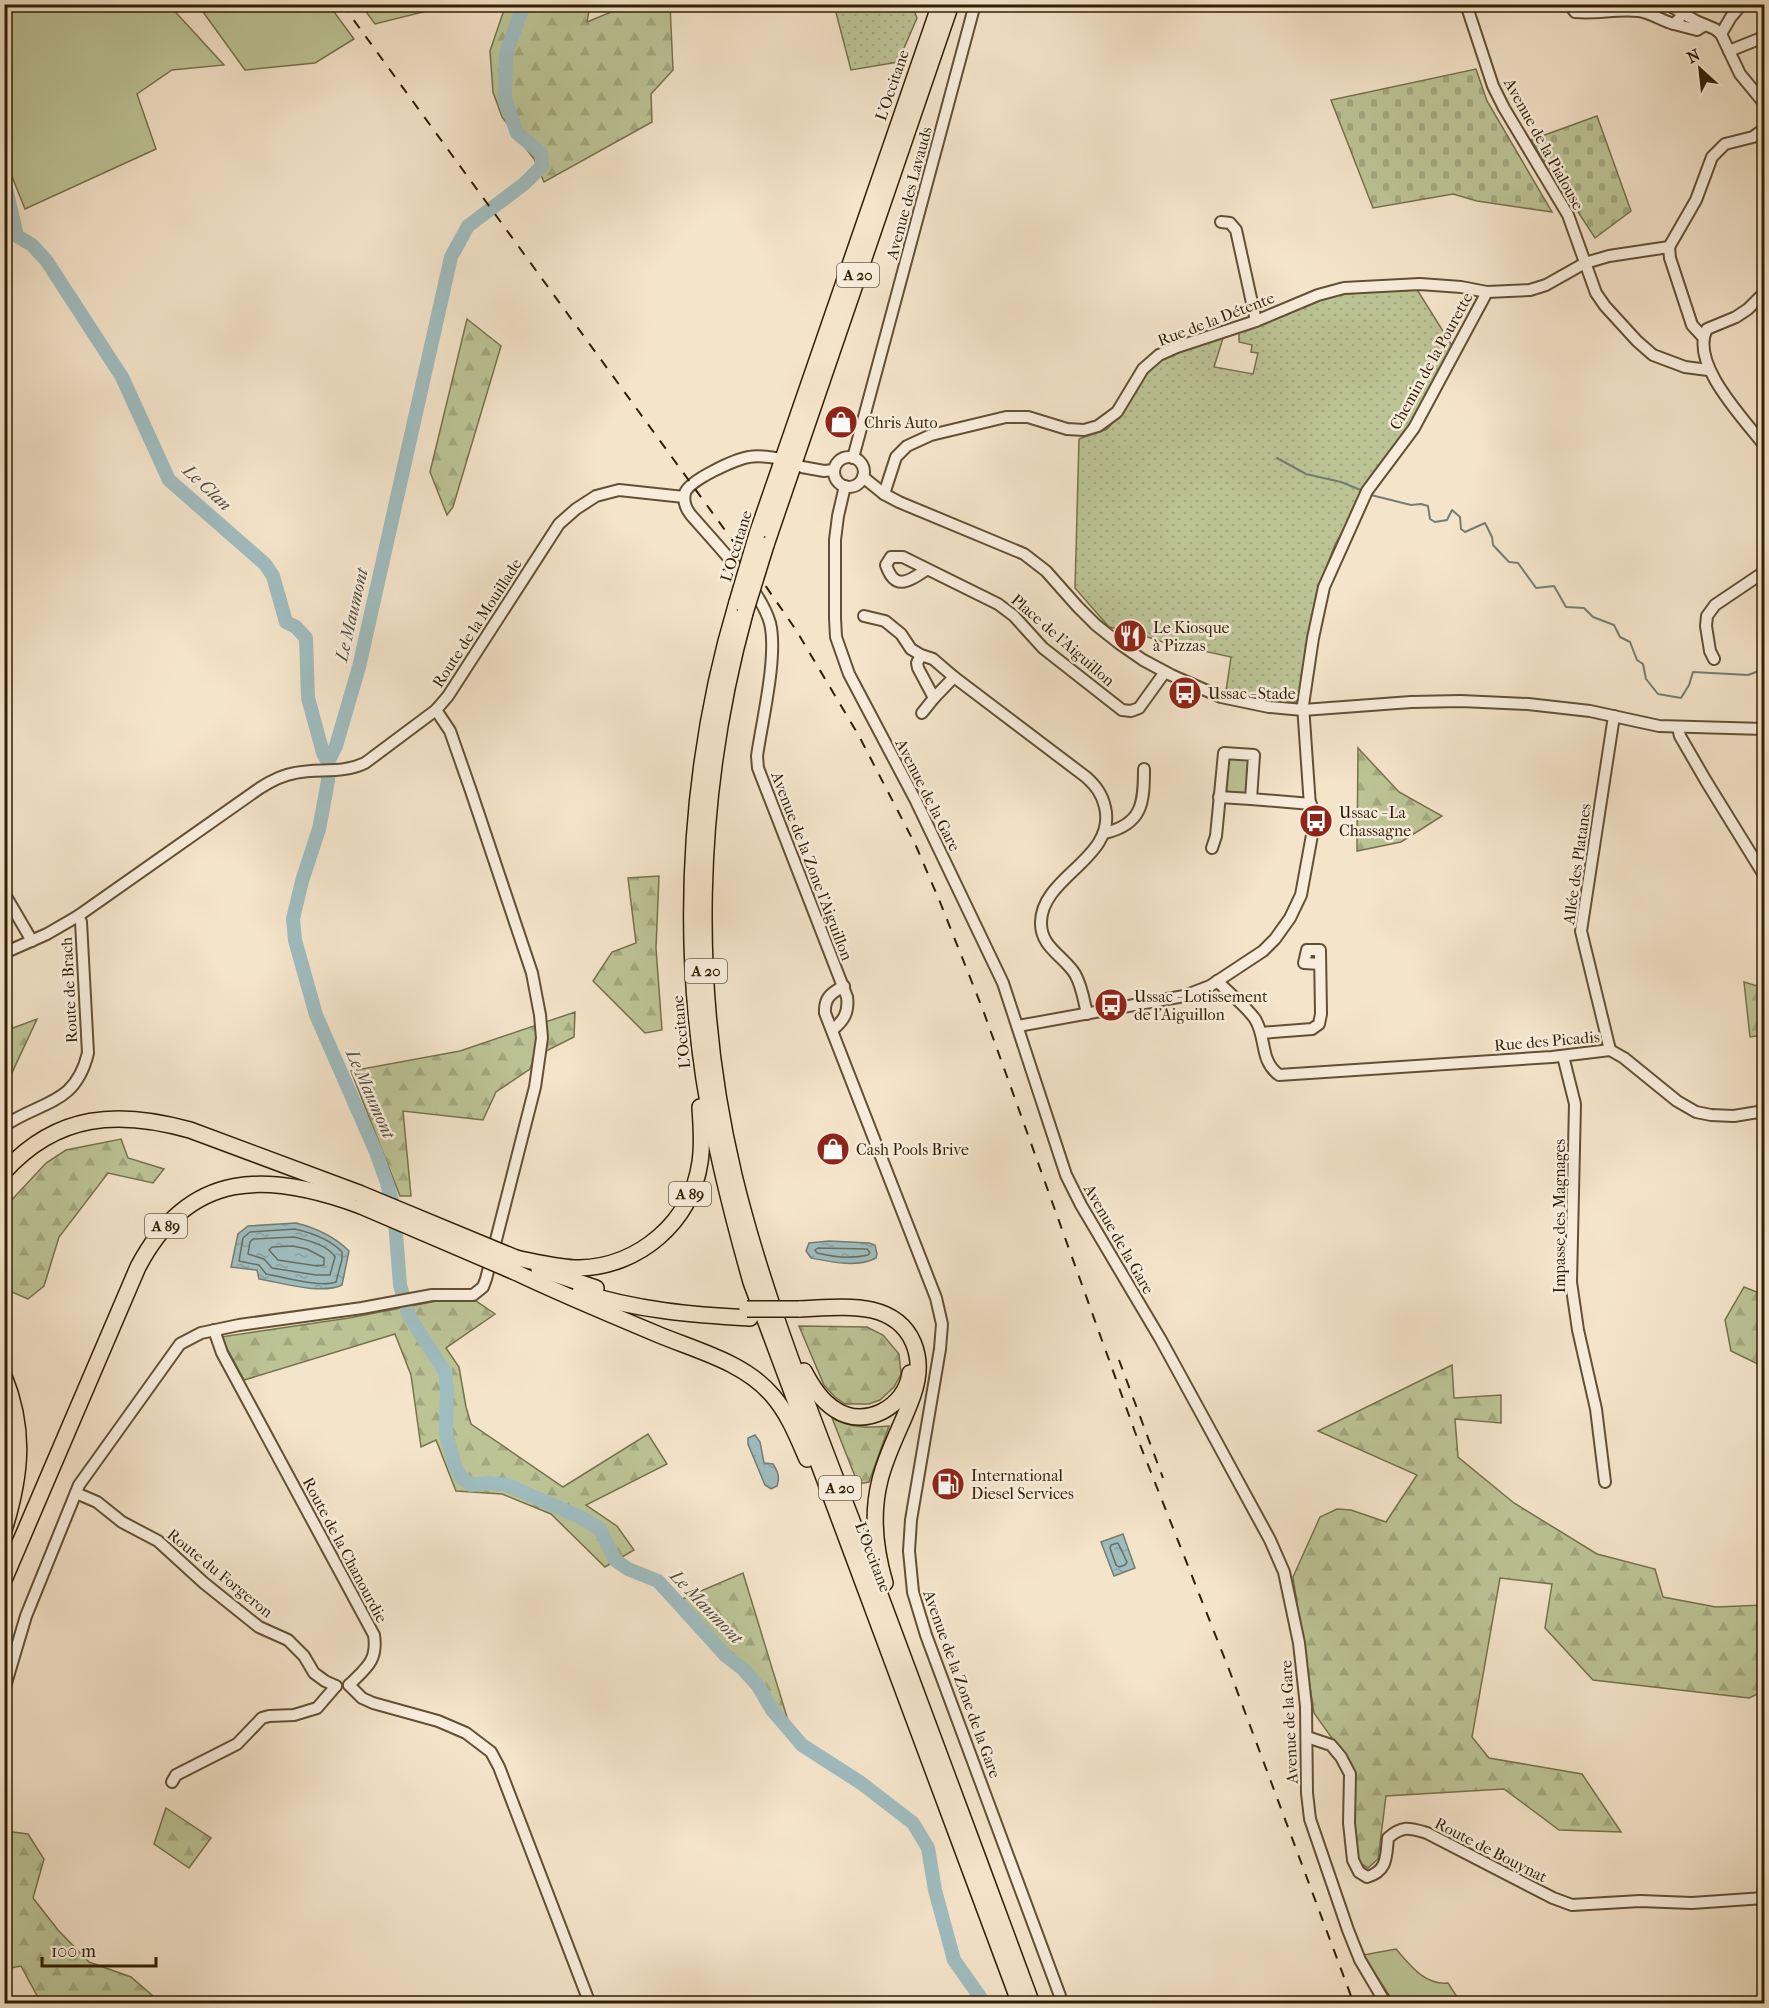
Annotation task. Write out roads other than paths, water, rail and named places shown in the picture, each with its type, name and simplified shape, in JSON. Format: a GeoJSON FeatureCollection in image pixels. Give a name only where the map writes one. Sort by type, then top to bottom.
{"type":"FeatureCollection","features":[{"type":"Feature","properties":{"kind":"highway","name":"L'Occitane"},"geometry":{"type":"LineString","coordinates":[[940,4],[718,671],[698,795],[693,860],[692,940],[698,1035],[713,1133],[731,1215],[751,1282],[1020,2004]]}},
{"type":"Feature","properties":{"kind":"highway","name":"L'Occitane"},"geometry":{"type":"LineString","coordinates":[[761,539],[951,4]]}},
{"type":"Feature","properties":{"kind":"highway","name":"L'Occitane"},"geometry":{"type":"LineString","coordinates":[[741,607],[712,769],[704,886],[706,979],[715,1071],[734,1173],[761,1272],[779,1323],[1032,2004]]}},
{"type":"Feature","properties":{"kind":"highway","name":"A 89"},"geometry":{"type":"LineString","coordinates":[[562,1281],[591,1267],[626,1258],[649,1246],[660,1237],[683,1209],[698,1174],[701,1150],[698,1035]]}},
{"type":"Feature","properties":{"kind":"highway","name":"A 89"},"geometry":{"type":"LineString","coordinates":[[4,1172],[21,1154],[38,1141],[68,1127],[97,1120],[130,1118],[162,1123],[190,1130],[515,1265]]}},
{"type":"Feature","properties":{"kind":"highway","name":"A 89"},"geometry":{"type":"LineString","coordinates":[[4,1580],[143,1257],[164,1228],[186,1208],[227,1188],[261,1184],[296,1187],[360,1200]]}},
{"type":"Feature","properties":{"kind":"highway"},"geometry":{"type":"LineString","coordinates":[[515,1265],[617,1302],[670,1311],[800,1313],[855,1316],[876,1320],[896,1332],[906,1346],[910,1361],[909,1378],[895,1403],[880,1413],[867,1417],[848,1416],[834,1410],[821,1397],[806,1375],[779,1323]]}},
{"type":"Feature","properties":{"kind":"highway"},"geometry":{"type":"LineString","coordinates":[[515,1265],[562,1281],[748,1374],[764,1387],[789,1419],[862,1578]]}},
{"type":"Feature","properties":{"kind":"highway"},"geometry":{"type":"LineString","coordinates":[[800,1313],[844,1308],[873,1311],[897,1322],[909,1334],[915,1345],[919,1362],[917,1381],[880,1478],[875,1510],[876,1543],[902,1651]]}},
{"type":"Feature","properties":{"kind":"highway"},"geometry":{"type":"LineString","coordinates":[[4,1376],[16,1412],[20,1449],[17,1478],[4,1530]]}},
{"type":"Feature","properties":{"kind":"street","name":"Avenue des Lavauds"},"geometry":{"type":"LineString","coordinates":[[853,458],[975,4]]}},
{"type":"Feature","properties":{"kind":"street","name":"Avenue de la Pialouse"},"geometry":{"type":"LineString","coordinates":[[1466,4],[1493,86],[1568,215],[1590,279],[1600,300],[1637,341],[1653,355],[1695,370],[1708,370]]}},
{"type":"Feature","properties":{"kind":"street"},"geometry":{"type":"LineString","coordinates":[[1569,4],[1575,12],[1594,14],[1622,10],[1641,11],[1697,30],[1706,25]]}},
{"type":"Feature","properties":{"kind":"street"},"geometry":{"type":"LineString","coordinates":[[1668,4],[1721,34],[1740,74],[1764,103]]}},
{"type":"Feature","properties":{"kind":"street"},"geometry":{"type":"LineString","coordinates":[[1721,34],[1742,4]]}},
{"type":"Feature","properties":{"kind":"street"},"geometry":{"type":"LineString","coordinates":[[1674,24],[1683,14]]}},
{"type":"Feature","properties":{"kind":"street"},"geometry":{"type":"LineString","coordinates":[[1730,51],[1764,37]]}},
{"type":"Feature","properties":{"kind":"street"},"geometry":{"type":"LineString","coordinates":[[1703,337],[1692,325],[1670,258],[1669,247],[1696,200],[1712,157],[1725,144],[1753,136],[1764,129]]}},
{"type":"Feature","properties":{"kind":"street"},"geometry":{"type":"LineString","coordinates":[[1221,222],[1230,224],[1236,230],[1256,321]]}},
{"type":"Feature","properties":{"kind":"street","name":"Rue de la Détente"},"geometry":{"type":"LineString","coordinates":[[884,494],[896,457],[907,446],[931,435],[1013,416],[1028,417],[1067,429],[1084,430],[1098,426],[1117,412],[1143,369],[1159,355],[1256,321],[1318,295],[1344,288],[1419,284],[1461,287],[1487,292],[1530,290],[1546,285],[1585,263],[1609,256],[1669,247]]}},
{"type":"Feature","properties":{"kind":"street","name":"Chemin de la Pourette"},"geometry":{"type":"LineString","coordinates":[[1018,1026],[1184,996],[1210,986],[1263,951],[1290,918],[1301,895],[1312,835],[1303,710],[1313,638],[1324,587],[1367,491],[1414,428],[1487,292]]}},
{"type":"Feature","properties":{"kind":"street"},"geometry":{"type":"LineString","coordinates":[[1762,439],[1708,370],[1703,353],[1703,337],[1707,330],[1715,324],[1736,317],[1748,309],[1764,293]]}},
{"type":"Feature","properties":{"kind":"street"},"geometry":{"type":"LineString","coordinates":[[684,497],[688,488],[696,482],[733,462],[752,456],[777,458]]}},
{"type":"Feature","properties":{"kind":"street"},"geometry":{"type":"LineString","coordinates":[[853,458],[863,467],[863,477],[858,484],[845,486],[837,481],[834,470],[840,460],[853,458]]}},
{"type":"Feature","properties":{"kind":"street"},"geometry":{"type":"LineString","coordinates":[[802,467],[824,471],[834,470]]}},
{"type":"Feature","properties":{"kind":"street"},"geometry":{"type":"LineString","coordinates":[[863,477],[884,494],[1024,554],[1046,571],[1096,625],[1143,660],[1221,697],[1269,707],[1303,710],[1411,702],[1461,701],[1561,706],[1659,726],[1764,729]]}},
{"type":"Feature","properties":{"kind":"street","name":"Avenue de la Gare"},"geometry":{"type":"LineString","coordinates":[[845,486],[835,540],[836,637],[849,674],[916,801],[998,972],[1018,1026],[1066,1175],[1203,1416],[1270,1540],[1284,1572],[1299,1643],[1306,1706],[1307,1793],[1310,1819],[1360,1960],[1386,2004]]}},
{"type":"Feature","properties":{"kind":"street","name":"Route de la Mouillade"},"geometry":{"type":"LineString","coordinates":[[4,953],[78,916],[275,779],[293,773],[341,771],[354,768],[365,763],[436,710],[448,696],[559,524],[576,508],[596,496],[619,490],[684,497]]}},
{"type":"Feature","properties":{"kind":"street","name":"Avenue de la Zone l'Aiguillon"},"geometry":{"type":"LineString","coordinates":[[684,497],[687,509],[746,581],[767,616],[772,634],[772,656],[757,756],[758,768],[847,996],[847,1011],[843,1021],[832,1030]]}},
{"type":"Feature","properties":{"kind":"street","name":"Place de l'Aiguillon"},"geometry":{"type":"LineString","coordinates":[[926,570],[998,604],[1014,616],[1043,648],[1122,710],[1131,711],[1139,708],[1165,672]]}},
{"type":"Feature","properties":{"kind":"street"},"geometry":{"type":"LineString","coordinates":[[1714,659],[1710,651],[1706,626],[1707,616],[1715,605],[1764,572]]}},
{"type":"Feature","properties":{"kind":"street"},"geometry":{"type":"LineString","coordinates":[[864,616],[881,618],[901,634],[911,650],[933,659],[1096,786],[1103,799],[1107,817],[1104,833],[1095,848],[1048,898],[1040,923],[1047,945],[1075,974],[1082,991],[1087,1014]]}},
{"type":"Feature","properties":{"kind":"street"},"geometry":{"type":"LineString","coordinates":[[921,655],[917,663],[918,668],[934,698]]}},
{"type":"Feature","properties":{"kind":"street"},"geometry":{"type":"LineString","coordinates":[[922,713],[954,676]]}},
{"type":"Feature","properties":{"kind":"street"},"geometry":{"type":"LineString","coordinates":[[4,1690],[26,1616],[79,1485],[180,1344],[201,1333],[214,1330],[395,1303],[419,1297],[473,1295],[483,1287],[509,1197],[535,1087],[542,1038],[539,1005],[532,973],[450,731],[436,710]]}},
{"type":"Feature","properties":{"kind":"street","name":"Allée des Platanes"},"geometry":{"type":"LineString","coordinates":[[1610,1050],[1581,932],[1614,716]]}},
{"type":"Feature","properties":{"kind":"street"},"geometry":{"type":"LineString","coordinates":[[1678,728],[1680,736],[1706,781],[1764,875]]}},
{"type":"Feature","properties":{"kind":"street"},"geometry":{"type":"LineString","coordinates":[[1212,848],[1216,836],[1224,753],[1254,755],[1251,799]]}},
{"type":"Feature","properties":{"kind":"street"},"geometry":{"type":"LineString","coordinates":[[1104,833],[1115,831],[1134,821],[1140,810],[1144,769]]}},
{"type":"Feature","properties":{"kind":"street"},"geometry":{"type":"LineString","coordinates":[[1219,796],[1311,804]]}},
{"type":"Feature","properties":{"kind":"street"},"geometry":{"type":"LineString","coordinates":[[4,893],[32,941]]}},
{"type":"Feature","properties":{"kind":"street","name":"Route de Brach"},"geometry":{"type":"LineString","coordinates":[[4,1126],[63,1096],[75,1084],[84,1069],[88,1053],[81,922],[78,916]]}},
{"type":"Feature","properties":{"kind":"street"},"geometry":{"type":"LineString","coordinates":[[1217,981],[1254,1019],[1261,1033],[1312,1029],[1319,1024],[1321,1014],[1320,964]]}},
{"type":"Feature","properties":{"kind":"street","name":"Avenue de la Zone l'Aiguillon"},"geometry":{"type":"LineString","coordinates":[[844,986],[831,993],[824,1006],[825,1013],[869,1125]]}},
{"type":"Feature","properties":{"kind":"street","name":"Rue des Picadis"},"geometry":{"type":"LineString","coordinates":[[1261,1033],[1270,1069],[1280,1075],[1563,1056],[1610,1050],[1624,1058],[1677,1101],[1696,1112],[1734,1116],[1764,1111]]}},
{"type":"Feature","properties":{"kind":"street","name":"Impasse des Magnages"},"geometry":{"type":"LineString","coordinates":[[1563,1056],[1575,1104],[1571,1289],[1596,1409],[1605,1482]]}},
{"type":"Feature","properties":{"kind":"street","name":"Avenue de la Zone de la Gare"},"geometry":{"type":"LineString","coordinates":[[869,1125],[936,1298],[942,1324],[940,1349],[910,1520],[909,1559],[912,1592],[1063,2004]]}},
{"type":"Feature","properties":{"kind":"street","name":"Route de la Chanourdie"},"geometry":{"type":"LineString","coordinates":[[214,1330],[222,1353],[374,1635],[376,1649],[371,1662],[349,1685]]}},
{"type":"Feature","properties":{"kind":"street","name":"Route du Forgeron"},"geometry":{"type":"LineString","coordinates":[[76,1493],[97,1502],[122,1522],[158,1540],[204,1583],[260,1627],[288,1640],[304,1656],[314,1673],[325,1682],[336,1686]]}},
{"type":"Feature","properties":{"kind":"street"},"geometry":{"type":"LineString","coordinates":[[172,1782],[176,1775],[237,1744],[262,1719],[269,1716],[294,1716],[318,1708],[336,1686],[349,1685],[362,1698],[374,1703],[438,1721],[466,1733],[491,1752],[508,1788],[590,2004]]}},
{"type":"Feature","properties":{"kind":"street","name":"Route de Bouynat"},"geometry":{"type":"LineString","coordinates":[[1307,1737],[1331,1745],[1350,1774],[1349,1823],[1353,1860],[1359,1872],[1367,1877],[1377,1874],[1385,1863],[1389,1838],[1396,1831],[1408,1828],[1427,1833],[1553,1898],[1572,1905],[1640,1901],[1692,1903],[1764,1898]]}},
{"type":"Feature","properties":{"kind":"water"},"geometry":{"type":"Polygon","coordinates":[[[296,1223],[324,1233],[349,1251],[342,1285],[313,1289],[259,1279],[257,1270],[231,1267],[238,1234],[248,1226],[296,1223]]]}},
{"type":"Feature","properties":{"kind":"water"},"geometry":{"type":"Polygon","coordinates":[[[829,1241],[875,1245],[876,1258],[861,1263],[844,1263],[811,1258],[806,1251],[809,1243],[829,1241]]]}},
{"type":"Feature","properties":{"kind":"water"},"geometry":{"type":"Polygon","coordinates":[[[755,1435],[760,1442],[764,1463],[773,1464],[777,1472],[777,1486],[771,1489],[765,1485],[748,1444],[748,1438],[755,1435]]]}},
{"type":"Feature","properties":{"kind":"water"},"geometry":{"type":"Polygon","coordinates":[[[1123,1534],[1135,1568],[1114,1576],[1101,1542],[1123,1534]]]}},
{"type":"Feature","properties":{"kind":"waterway","name":"Le Maumont"},"geometry":{"type":"LineString","coordinates":[[524,4],[506,53],[505,100],[517,133],[541,153],[542,166],[524,184],[468,226],[451,257],[359,667],[336,746],[328,762],[328,781],[319,829],[302,881],[293,919],[295,940],[316,1015],[376,1152],[387,1183],[394,1208],[400,1285],[409,1316],[445,1372],[446,1433],[455,1466],[461,1477],[471,1485],[487,1483],[507,1485],[582,1518],[600,1529],[615,1560],[628,1569],[658,1581],[726,1656],[743,1669],[758,1686],[772,1710],[802,1745],[861,1783],[913,1823],[928,1848],[935,1890],[954,1960],[985,2004]]}},
{"type":"Feature","properties":{"kind":"waterway","name":"Le Clan"},"geometry":{"type":"LineString","coordinates":[[4,180],[17,236],[32,245],[46,260],[122,377],[169,480],[265,564],[273,576],[286,622],[296,627],[306,638],[308,698],[323,753],[328,762]]}},
{"type":"Feature","properties":{"kind":"waterway"},"geometry":{"type":"LineString","coordinates":[[1277,458],[1306,474],[1341,482],[1363,491]]}},
{"type":"Feature","properties":{"kind":"waterway"},"geometry":{"type":"LineString","coordinates":[[1371,495],[1411,505],[1428,506],[1430,519],[1435,522],[1447,520],[1452,510],[1460,517],[1461,529],[1465,532],[1485,523],[1493,545],[1509,562],[1518,563],[1536,588],[1554,586],[1566,607],[1584,608],[1593,617],[1614,625],[1620,637],[1630,642],[1637,660],[1643,664],[1646,679],[1658,694],[1681,698],[1689,685],[1693,672],[1748,675],[1764,669]]}},
{"type":"Feature","properties":{"kind":"railway"},"geometry":{"type":"LineString","coordinates":[[342,4],[796,630],[859,736],[916,846],[983,1010],[1135,1432],[1230,1672],[1354,2004]]}},
{"type":"Feature","properties":{"kind":"railway"},"geometry":{"type":"LineString","coordinates":[[1119,1360],[1163,1478]]}},
{"type":"Feature","properties":{"kind":"place","name":"Chris Auto"},"geometry":{"type":"Point","coordinates":[841,422]}},
{"type":"Feature","properties":{"kind":"place","name":"Le Kiosque à Pizzas"},"geometry":{"type":"Point","coordinates":[1130,636]}},
{"type":"Feature","properties":{"kind":"place","name":"Ussac - Stade"},"geometry":{"type":"Point","coordinates":[1185,693]}},
{"type":"Feature","properties":{"kind":"place","name":"Ussac - La Chassagne"},"geometry":{"type":"Point","coordinates":[1316,821]}},
{"type":"Feature","properties":{"kind":"place","name":"Ussac - Lotissement de l'Aiguillon"},"geometry":{"type":"Point","coordinates":[1111,1005]}},
{"type":"Feature","properties":{"kind":"place","name":"Cash Pools Brive"},"geometry":{"type":"Point","coordinates":[833,1149]}},
{"type":"Feature","properties":{"kind":"place","name":"International Diesel Services"},"geometry":{"type":"Point","coordinates":[948,1484]}}]}
